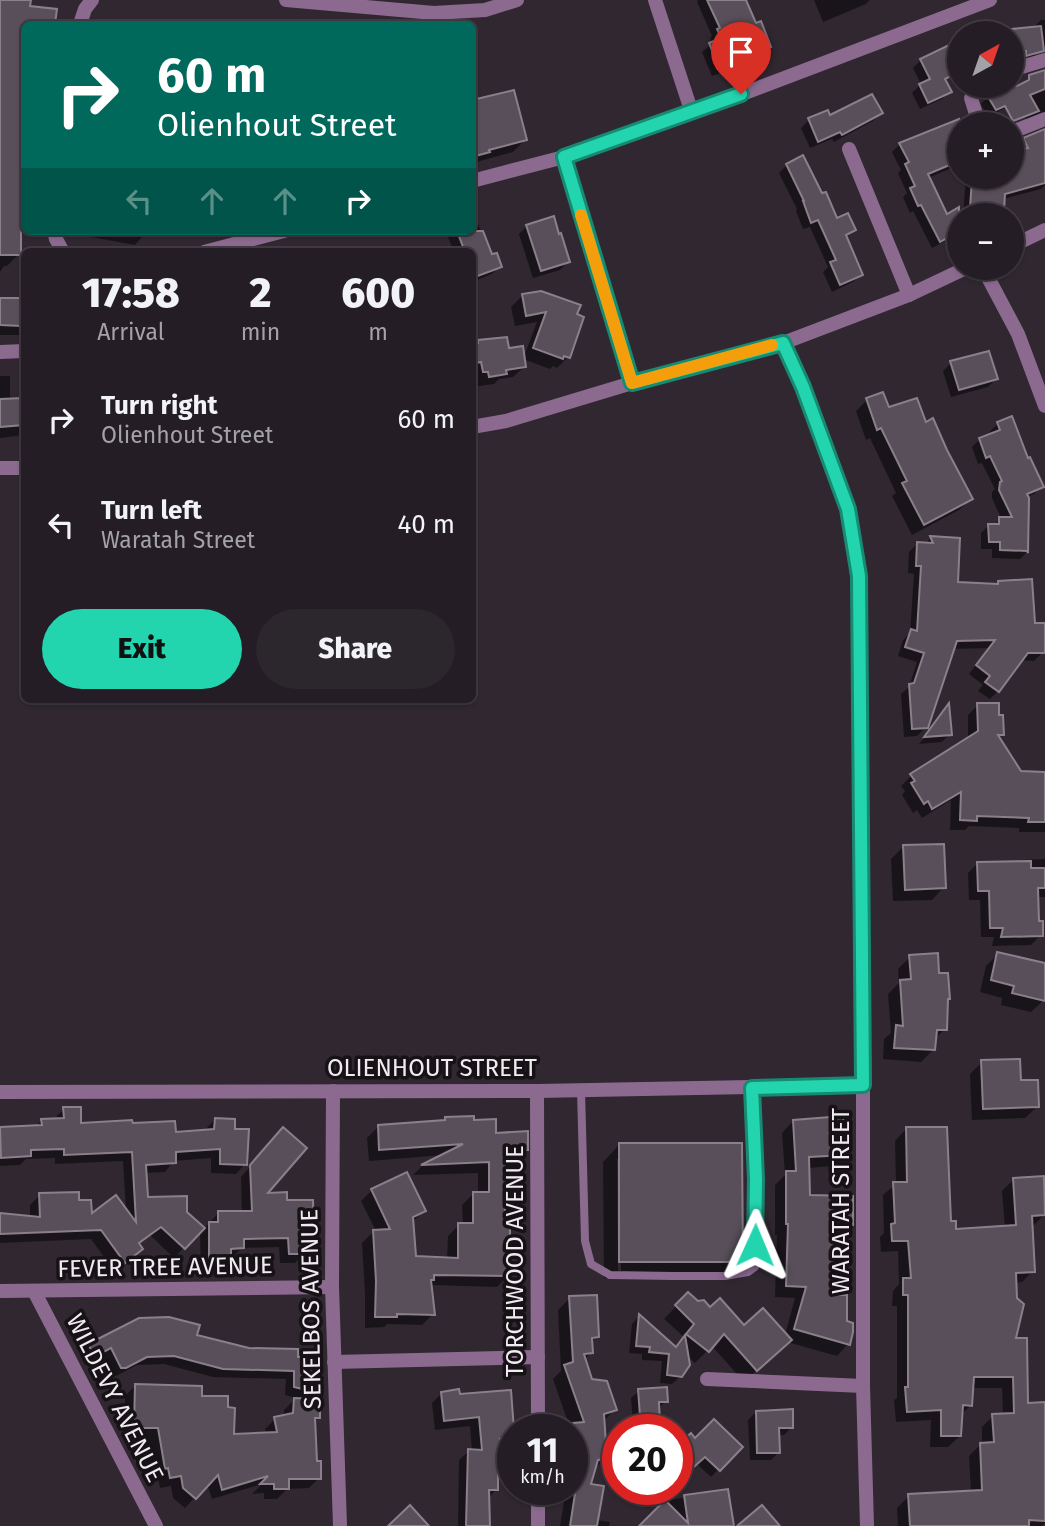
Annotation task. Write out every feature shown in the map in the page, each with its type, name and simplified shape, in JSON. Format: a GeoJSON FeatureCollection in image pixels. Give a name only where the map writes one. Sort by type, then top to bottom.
{"type":"FeatureCollection","features":[{"type":"Feature","properties":{"kind":"street"},"geometry":{"type":"LineString","coordinates":[[81,21],[92,0]]}},
{"type":"Feature","properties":{"kind":"street"},"geometry":{"type":"LineString","coordinates":[[286,0],[434,13],[485,10],[517,0]]}},
{"type":"Feature","properties":{"kind":"street"},"geometry":{"type":"LineString","coordinates":[[655,0],[692,113]]}},
{"type":"Feature","properties":{"kind":"street"},"geometry":{"type":"LineString","coordinates":[[476,180],[564,157],[692,113],[990,0]]}},
{"type":"Feature","properties":{"kind":"street"},"geometry":{"type":"LineString","coordinates":[[1024,66],[1045,60]]}},
{"type":"Feature","properties":{"kind":"street"},"geometry":{"type":"LineString","coordinates":[[1024,127],[1045,119]]}},
{"type":"Feature","properties":{"kind":"street"},"geometry":{"type":"LineString","coordinates":[[849,149],[909,295]]}},
{"type":"Feature","properties":{"kind":"street"},"geometry":{"type":"LineString","coordinates":[[564,157],[632,383]]}},
{"type":"Feature","properties":{"kind":"street"},"geometry":{"type":"LineString","coordinates":[[1024,240],[1045,230]]}},
{"type":"Feature","properties":{"kind":"street"},"geometry":{"type":"LineString","coordinates":[[219,248],[269,235]]}},
{"type":"Feature","properties":{"kind":"street"},"geometry":{"type":"LineString","coordinates":[[476,426],[506,421],[632,383],[783,343],[909,295],[947,277]]}},
{"type":"Feature","properties":{"kind":"street"},"geometry":{"type":"LineString","coordinates":[[989,280],[1018,334],[1045,406]]}},
{"type":"Feature","properties":{"kind":"street","name":"WARATAH STREET"},"geometry":{"type":"LineString","coordinates":[[783,343],[803,387],[848,509],[859,576],[863,1386],[867,1526]]}},
{"type":"Feature","properties":{"kind":"street"},"geometry":{"type":"LineString","coordinates":[[0,352],[21,351]]}},
{"type":"Feature","properties":{"kind":"street"},"geometry":{"type":"LineString","coordinates":[[0,468],[21,468]]}},
{"type":"Feature","properties":{"kind":"street","name":"OLIENHOUT STREET"},"geometry":{"type":"LineString","coordinates":[[0,1091],[537,1091],[863,1085]]}},
{"type":"Feature","properties":{"kind":"street","name":"SEKELBOS AVENUE"},"geometry":{"type":"LineString","coordinates":[[332,1091],[332,1287],[340,1526]]}},
{"type":"Feature","properties":{"kind":"street","name":"TORCHWOOD AVENUE"},"geometry":{"type":"LineString","coordinates":[[537,1091],[538,1414]]}},
{"type":"Feature","properties":{"kind":"street","name":"FEVER TREE AVENUE"},"geometry":{"type":"LineString","coordinates":[[0,1291],[332,1287]]}},
{"type":"Feature","properties":{"kind":"street","name":"WILDEVY AVENUE"},"geometry":{"type":"LineString","coordinates":[[34,1291],[156,1526]]}},
{"type":"Feature","properties":{"kind":"street"},"geometry":{"type":"LineString","coordinates":[[334,1362],[538,1357]]}},
{"type":"Feature","properties":{"kind":"street"},"geometry":{"type":"LineString","coordinates":[[707,1379],[863,1386]]}},
{"type":"Feature","properties":{"kind":"street"},"geometry":{"type":"LineString","coordinates":[[538,1505],[538,1526]]}},
{"type":"Feature","properties":{"kind":"lane"},"geometry":{"type":"LineString","coordinates":[[581,1090],[585,1241],[591,1264],[610,1275],[725,1276],[748,1272],[755,1267],[756,1179],[752,1088]]}},
{"type":"Feature","properties":{"kind":"building"},"geometry":{"type":"Polygon","coordinates":[[[0,0],[31,0],[30,6],[57,9],[55,21],[21,21],[21,255],[0,255],[0,0]]]}},
{"type":"Feature","properties":{"kind":"building"},"geometry":{"type":"Polygon","coordinates":[[[707,0],[746,0],[756,23],[761,21],[771,47],[759,52],[762,60],[736,70],[734,64],[720,70],[709,43],[721,38],[717,29],[720,28],[707,0]]]}},
{"type":"Feature","properties":{"kind":"building"},"geometry":{"type":"Polygon","coordinates":[[[1041,26],[1044,51],[1026,56],[1024,28],[1041,26]]]}},
{"type":"Feature","properties":{"kind":"building"},"geometry":{"type":"Polygon","coordinates":[[[947,46],[947,94],[928,103],[919,84],[930,79],[920,59],[947,46]]]}},
{"type":"Feature","properties":{"kind":"building"},"geometry":{"type":"Polygon","coordinates":[[[1045,70],[1045,89],[1030,95],[1039,111],[1024,117],[1024,112],[1008,112],[1005,106],[996,110],[989,98],[1024,98],[1024,82],[1029,80],[1029,75],[1045,70]]]}},
{"type":"Feature","properties":{"kind":"building"},"geometry":{"type":"Polygon","coordinates":[[[514,90],[527,140],[476,156],[476,99],[514,90]]]}},
{"type":"Feature","properties":{"kind":"building"},"geometry":{"type":"Polygon","coordinates":[[[872,94],[883,113],[842,135],[840,132],[818,142],[808,118],[828,110],[830,115],[872,94]]]}},
{"type":"Feature","properties":{"kind":"building"},"geometry":{"type":"Polygon","coordinates":[[[947,124],[947,166],[928,174],[947,214],[947,238],[940,242],[910,188],[915,186],[905,164],[909,162],[899,143],[947,124]]]}},
{"type":"Feature","properties":{"kind":"building"},"geometry":{"type":"Polygon","coordinates":[[[1045,129],[1045,183],[1024,189],[1024,149],[1028,148],[1024,138],[1045,129]]]}},
{"type":"Feature","properties":{"kind":"building"},"geometry":{"type":"Polygon","coordinates":[[[803,155],[822,193],[826,192],[837,218],[848,213],[856,230],[846,235],[863,275],[840,285],[830,262],[836,260],[818,220],[811,223],[804,201],[786,164],[803,155]]]}},
{"type":"Feature","properties":{"kind":"building"},"geometry":{"type":"Polygon","coordinates":[[[971,189],[1023,189],[1005,194],[1004,203],[970,203],[971,189]]]}},
{"type":"Feature","properties":{"kind":"building"},"geometry":{"type":"Polygon","coordinates":[[[554,216],[570,262],[541,271],[526,225],[554,216]]]}},
{"type":"Feature","properties":{"kind":"building"},"geometry":{"type":"Polygon","coordinates":[[[476,231],[483,231],[492,254],[497,253],[502,267],[476,277],[476,248],[463,248],[459,235],[476,235],[476,231]]]}},
{"type":"Feature","properties":{"kind":"building"},"geometry":{"type":"Polygon","coordinates":[[[541,291],[581,305],[577,314],[584,317],[570,358],[564,356],[563,359],[533,348],[546,312],[526,316],[522,294],[541,291]]]}},
{"type":"Feature","properties":{"kind":"building"},"geometry":{"type":"Polygon","coordinates":[[[0,298],[21,298],[21,326],[0,325],[0,298]]]}},
{"type":"Feature","properties":{"kind":"building"},"geometry":{"type":"Polygon","coordinates":[[[507,337],[509,348],[523,346],[526,367],[506,370],[507,374],[489,377],[488,372],[483,372],[481,362],[476,363],[478,340],[507,337]]]}},
{"type":"Feature","properties":{"kind":"building"},"geometry":{"type":"Polygon","coordinates":[[[989,351],[998,379],[959,390],[950,361],[989,351]]]}},
{"type":"Feature","properties":{"kind":"building"},"geometry":{"type":"Polygon","coordinates":[[[883,392],[889,407],[917,398],[926,422],[933,418],[973,499],[924,525],[902,483],[907,481],[881,428],[877,430],[866,398],[883,392]]]}},
{"type":"Feature","properties":{"kind":"building"},"geometry":{"type":"Polygon","coordinates":[[[21,398],[21,425],[0,427],[0,399],[21,398]]]}},
{"type":"Feature","properties":{"kind":"building"},"geometry":{"type":"Polygon","coordinates":[[[1012,416],[1028,458],[1030,457],[1044,487],[1027,494],[1028,553],[1000,550],[1000,542],[989,542],[988,524],[999,524],[999,517],[1012,517],[999,490],[1002,481],[990,456],[986,458],[979,438],[1000,430],[997,422],[1012,416]]]}},
{"type":"Feature","properties":{"kind":"building"},"geometry":{"type":"Polygon","coordinates":[[[930,536],[960,538],[958,582],[998,584],[998,581],[1032,579],[1035,623],[1045,623],[1045,653],[1028,653],[999,692],[985,682],[990,676],[976,665],[995,640],[957,641],[928,728],[912,729],[909,684],[914,683],[924,653],[905,647],[911,629],[917,631],[921,566],[916,566],[917,542],[933,543],[930,536]]]}},
{"type":"Feature","properties":{"kind":"building"},"geometry":{"type":"Polygon","coordinates":[[[949,703],[952,735],[924,737],[949,703]]]}},
{"type":"Feature","properties":{"kind":"building"},"geometry":{"type":"Polygon","coordinates":[[[977,703],[999,703],[1004,735],[998,735],[1021,771],[1045,772],[1045,822],[1028,822],[1029,818],[977,816],[977,821],[960,820],[961,792],[932,809],[928,801],[924,804],[911,783],[915,781],[910,774],[978,731],[977,703]]]}},
{"type":"Feature","properties":{"kind":"building"},"geometry":{"type":"Polygon","coordinates":[[[944,844],[946,888],[905,890],[903,845],[944,844]]]}},
{"type":"Feature","properties":{"kind":"building"},"geometry":{"type":"Polygon","coordinates":[[[1031,861],[1031,868],[1045,868],[1045,888],[1038,888],[1039,921],[1043,921],[1043,936],[1001,937],[1003,928],[990,928],[989,891],[978,891],[977,862],[1031,861]]]}},
{"type":"Feature","properties":{"kind":"building"},"geometry":{"type":"Polygon","coordinates":[[[997,952],[1045,963],[1045,1001],[1012,993],[1014,986],[991,980],[997,952]]]}},
{"type":"Feature","properties":{"kind":"building"},"geometry":{"type":"Polygon","coordinates":[[[938,953],[939,973],[948,973],[950,999],[947,1030],[937,1030],[935,1050],[894,1048],[896,1025],[903,1026],[900,980],[911,979],[909,955],[938,953]]]}},
{"type":"Feature","properties":{"kind":"building"},"geometry":{"type":"Polygon","coordinates":[[[1020,1059],[1021,1080],[1038,1080],[1039,1107],[983,1109],[981,1060],[1020,1059]]]}},
{"type":"Feature","properties":{"kind":"building"},"geometry":{"type":"Polygon","coordinates":[[[63,1107],[81,1107],[81,1123],[175,1121],[176,1132],[214,1129],[215,1118],[235,1119],[235,1129],[249,1129],[247,1165],[220,1164],[220,1149],[176,1152],[176,1163],[146,1165],[148,1197],[187,1196],[187,1212],[205,1228],[185,1249],[161,1227],[139,1243],[143,1249],[125,1263],[101,1230],[0,1234],[0,1213],[40,1217],[39,1193],[79,1192],[79,1200],[91,1200],[92,1213],[116,1195],[136,1222],[132,1152],[64,1155],[64,1149],[31,1150],[31,1156],[1,1158],[0,1127],[42,1125],[41,1119],[64,1118],[63,1107]]]}},
{"type":"Feature","properties":{"kind":"building"},"geometry":{"type":"Polygon","coordinates":[[[474,1116],[474,1120],[496,1119],[496,1133],[528,1131],[528,1150],[517,1150],[518,1162],[505,1162],[505,1212],[510,1212],[510,1276],[434,1275],[434,1280],[431,1280],[435,1315],[397,1314],[397,1317],[375,1317],[373,1230],[390,1229],[371,1189],[407,1172],[426,1211],[413,1217],[416,1256],[458,1258],[458,1223],[473,1223],[473,1192],[489,1192],[489,1162],[421,1165],[463,1144],[379,1150],[378,1125],[474,1116]]]}},
{"type":"Feature","properties":{"kind":"building"},"geometry":{"type":"Polygon","coordinates":[[[843,1116],[846,1155],[809,1157],[810,1195],[853,1196],[853,1225],[844,1225],[847,1254],[841,1255],[840,1295],[847,1295],[847,1321],[853,1323],[850,1345],[794,1329],[806,1287],[786,1286],[786,1171],[796,1171],[793,1120],[843,1116]]]}},
{"type":"Feature","properties":{"kind":"building"},"geometry":{"type":"Polygon","coordinates":[[[283,1127],[307,1148],[268,1193],[287,1192],[287,1200],[313,1200],[314,1237],[306,1237],[306,1254],[289,1254],[288,1238],[244,1239],[244,1248],[231,1249],[231,1262],[209,1262],[209,1222],[218,1222],[218,1211],[252,1211],[250,1165],[283,1127]]]}},
{"type":"Feature","properties":{"kind":"building"},"geometry":{"type":"Polygon","coordinates":[[[906,1127],[947,1127],[951,1221],[956,1221],[956,1229],[1016,1225],[1013,1178],[1044,1176],[1045,1215],[1032,1216],[1035,1272],[1016,1273],[1017,1298],[1024,1304],[1016,1338],[1027,1338],[1028,1403],[1045,1402],[1045,1521],[1029,1520],[1029,1526],[910,1526],[908,1494],[982,1490],[980,1443],[994,1442],[992,1414],[1014,1413],[1013,1377],[974,1377],[972,1406],[963,1405],[961,1436],[941,1436],[941,1410],[907,1412],[905,1387],[908,1387],[908,1295],[903,1295],[903,1278],[911,1278],[908,1241],[892,1241],[891,1224],[895,1223],[893,1182],[907,1182],[906,1127]]]}},
{"type":"Feature","properties":{"kind":"building"},"geometry":{"type":"Polygon","coordinates":[[[619,1143],[742,1143],[743,1262],[619,1262],[619,1143]]]}},
{"type":"Feature","properties":{"kind":"building"},"geometry":{"type":"Polygon","coordinates":[[[688,1292],[698,1301],[704,1300],[710,1307],[720,1298],[744,1325],[763,1308],[792,1340],[757,1371],[724,1334],[709,1352],[686,1334],[694,1324],[675,1305],[688,1292]]]}},
{"type":"Feature","properties":{"kind":"building"},"geometry":{"type":"Polygon","coordinates":[[[597,1295],[599,1337],[592,1338],[593,1353],[584,1354],[592,1379],[607,1381],[617,1410],[602,1414],[602,1460],[598,1460],[591,1484],[602,1486],[597,1526],[570,1526],[573,1505],[588,1505],[588,1414],[581,1414],[564,1365],[573,1362],[569,1296],[597,1295]]]}},
{"type":"Feature","properties":{"kind":"building"},"geometry":{"type":"Polygon","coordinates":[[[639,1314],[676,1347],[685,1335],[690,1365],[682,1377],[667,1375],[669,1354],[649,1352],[650,1347],[636,1346],[639,1314]]]}},
{"type":"Feature","properties":{"kind":"building"},"geometry":{"type":"Polygon","coordinates":[[[169,1317],[200,1325],[197,1335],[249,1348],[298,1349],[298,1357],[315,1357],[314,1392],[294,1387],[294,1371],[223,1369],[174,1356],[147,1357],[121,1368],[111,1348],[95,1357],[88,1344],[139,1318],[169,1317]]]}},
{"type":"Feature","properties":{"kind":"building"},"geometry":{"type":"Polygon","coordinates":[[[135,1384],[202,1386],[202,1396],[228,1396],[228,1407],[235,1408],[234,1434],[277,1432],[274,1417],[293,1413],[294,1398],[320,1399],[320,1418],[315,1418],[317,1461],[321,1461],[321,1479],[289,1479],[289,1489],[274,1489],[274,1484],[260,1484],[268,1476],[222,1490],[218,1475],[196,1499],[183,1488],[181,1476],[170,1478],[168,1468],[165,1469],[158,1428],[134,1428],[135,1384]]]}},
{"type":"Feature","properties":{"kind":"building"},"geometry":{"type":"Polygon","coordinates":[[[667,1387],[668,1402],[659,1402],[660,1414],[640,1414],[638,1389],[667,1387]]]}},
{"type":"Feature","properties":{"kind":"building"},"geometry":{"type":"Polygon","coordinates":[[[459,1389],[460,1394],[511,1390],[513,1414],[497,1414],[497,1490],[489,1490],[490,1526],[466,1526],[468,1449],[482,1450],[479,1417],[444,1421],[441,1392],[459,1389]]]}},
{"type":"Feature","properties":{"kind":"building"},"geometry":{"type":"Polygon","coordinates":[[[793,1409],[793,1428],[779,1428],[780,1453],[757,1453],[756,1411],[793,1409]]]}},
{"type":"Feature","properties":{"kind":"building"},"geometry":{"type":"Polygon","coordinates":[[[714,1419],[743,1447],[720,1471],[705,1457],[693,1468],[693,1436],[695,1438],[714,1419]]]}},
{"type":"Feature","properties":{"kind":"building"},"geometry":{"type":"Polygon","coordinates":[[[728,1489],[734,1526],[639,1526],[660,1505],[670,1505],[688,1523],[685,1505],[693,1505],[693,1494],[728,1489]]]}},
{"type":"Feature","properties":{"kind":"building"},"geometry":{"type":"Polygon","coordinates":[[[410,1505],[429,1526],[388,1526],[410,1505]]]}},
{"type":"Feature","properties":{"kind":"building"},"geometry":{"type":"Polygon","coordinates":[[[762,1505],[780,1526],[737,1526],[762,1505]]]}},
{"type":"Feature","properties":{"kind":"slow traffic"},"geometry":{"type":"LineString","coordinates":[[581,215],[632,383],[772,345]]}},
{"type":"Feature","properties":{"kind":"route"},"geometry":{"type":"LineString","coordinates":[[741,94],[564,157],[632,383],[783,343],[803,387],[848,509],[859,576],[863,1085],[752,1088],[756,1179],[755,1245]]}}]}
